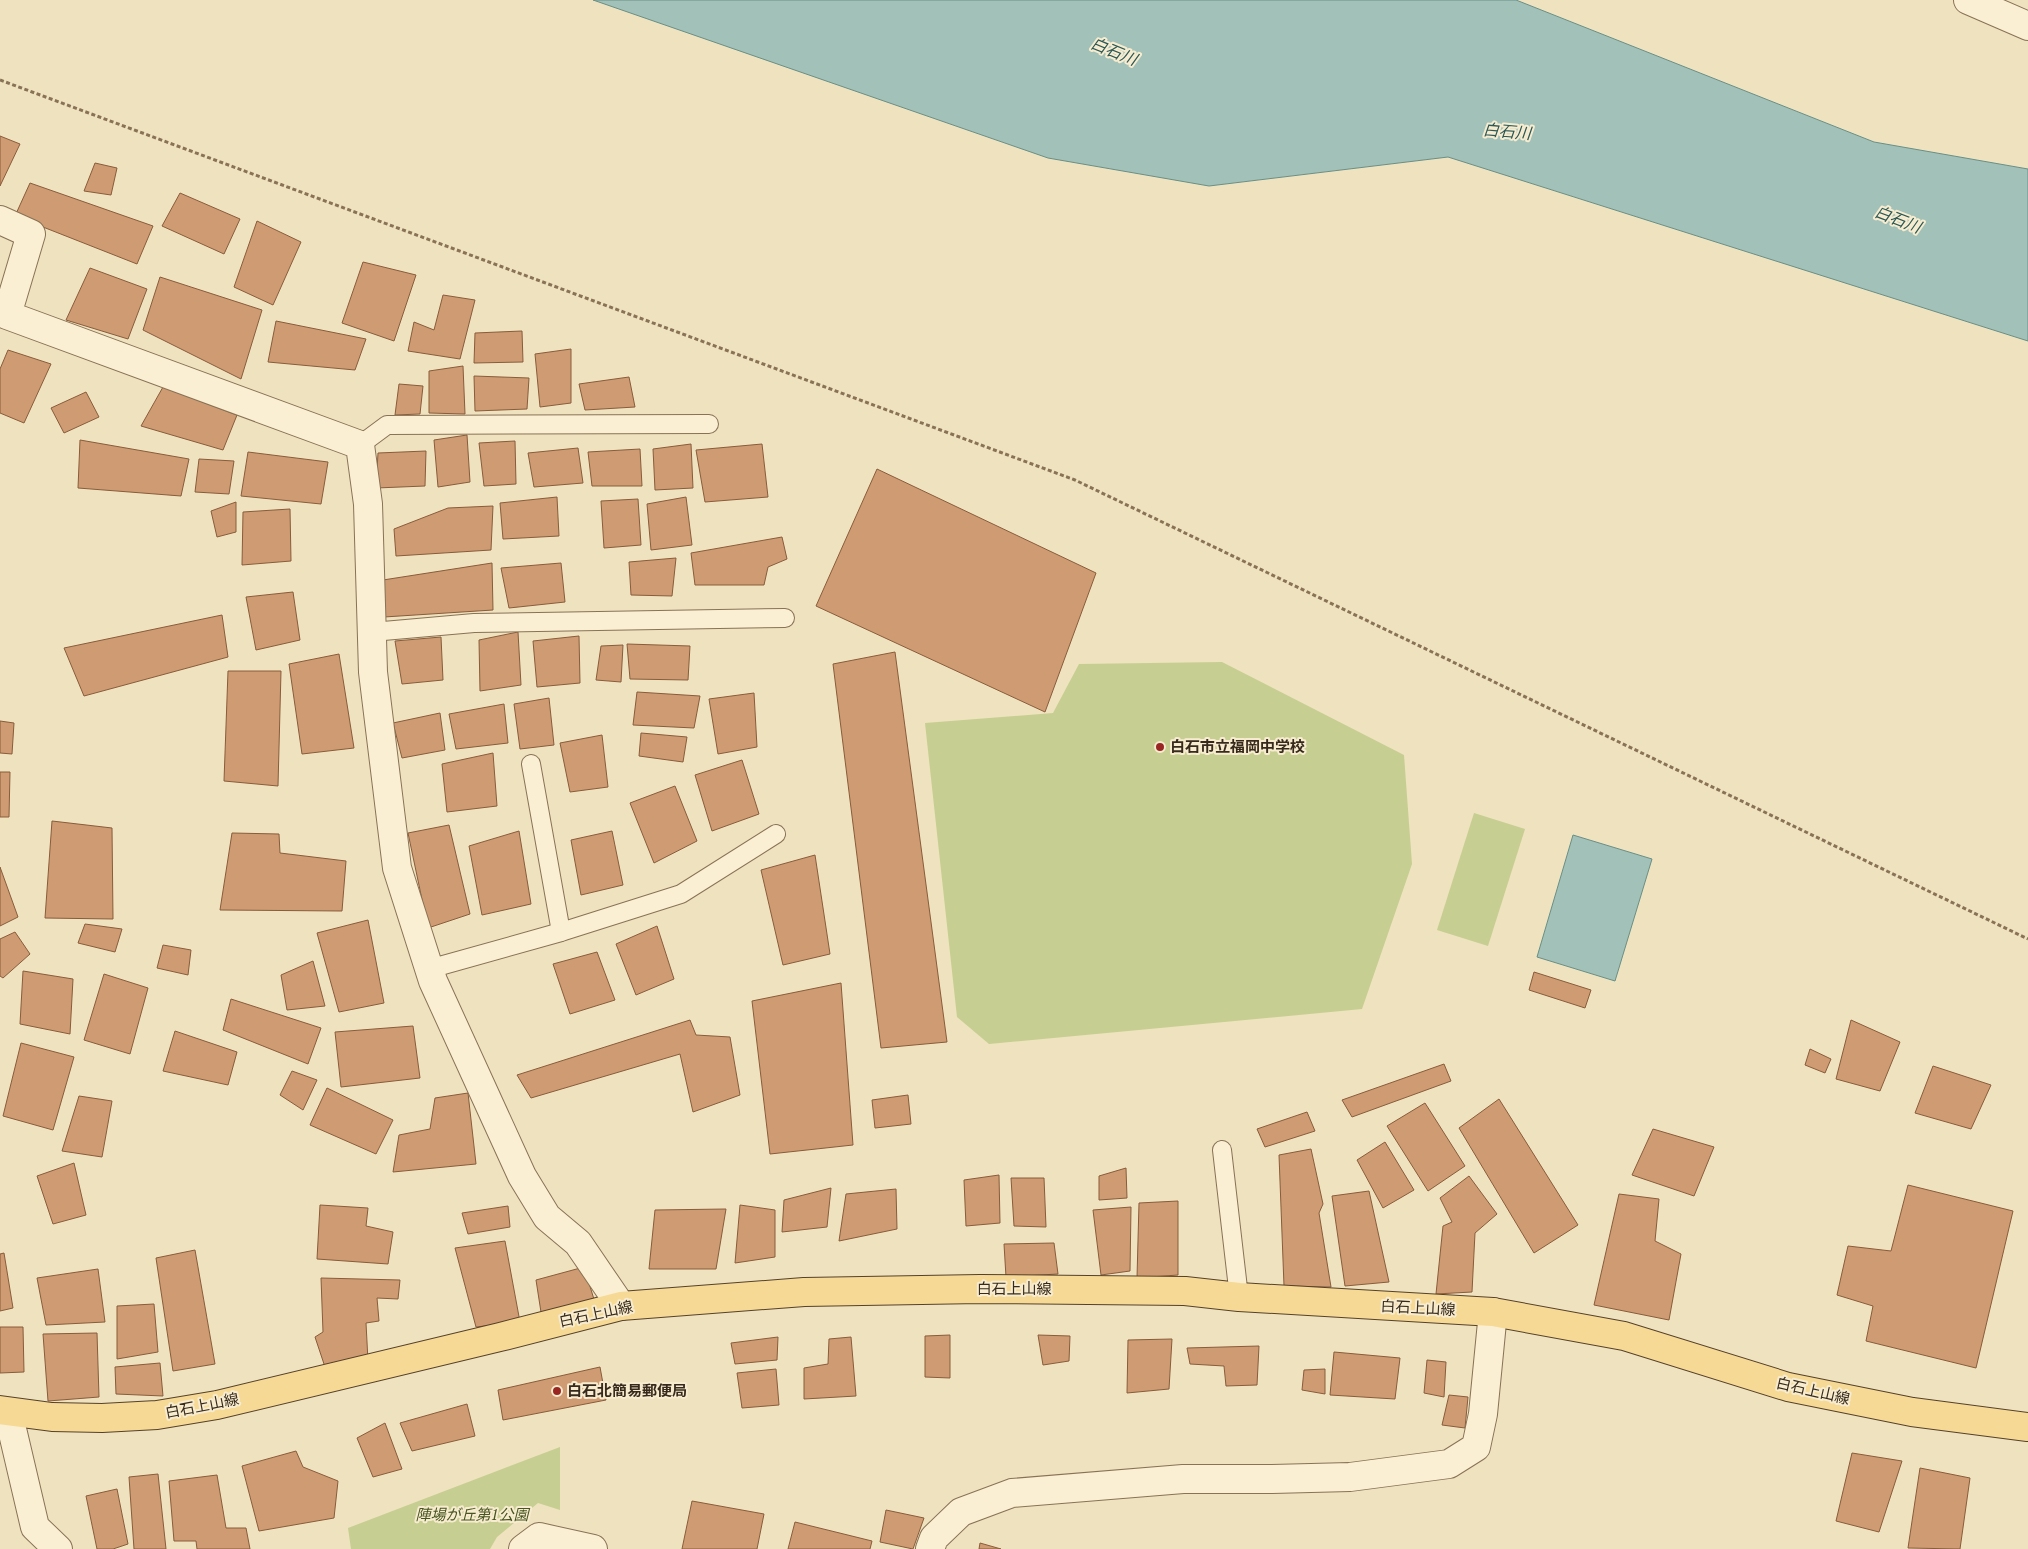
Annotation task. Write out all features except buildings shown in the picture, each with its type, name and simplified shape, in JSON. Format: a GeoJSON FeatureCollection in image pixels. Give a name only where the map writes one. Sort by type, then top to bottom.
{"type":"FeatureCollection","features":[{"type":"Feature","properties":{"kind":"main road","name":"白石上山線"},"geometry":{"type":"LineString","coordinates":[[4,1411],[52,1417],[102,1418],[157,1415],[217,1405],[622,1306],[804,1292],[980,1289],[1185,1291],[1239,1297],[1493,1312],[1624,1336],[1788,1387],[1912,1412],[2028,1427]]}},
{"type":"Feature","properties":{"kind":"street"},"geometry":{"type":"LineString","coordinates":[[1968,0],[2028,26]]}},
{"type":"Feature","properties":{"kind":"street"},"geometry":{"type":"LineString","coordinates":[[0,220],[32,234],[3,322],[360,445],[368,504],[373,672],[397,868],[433,981],[522,1176],[547,1217],[578,1243],[622,1306]]}},
{"type":"Feature","properties":{"kind":"street"},"geometry":{"type":"LineString","coordinates":[[930,1549],[934,1538],[962,1512],[1012,1493],[1183,1479],[1350,1477],[1449,1464],[1476,1447],[1483,1414],[1493,1312]]}},
{"type":"Feature","properties":{"kind":"street"},"geometry":{"type":"LineString","coordinates":[[4,1411],[35,1527],[58,1549]]}},
{"type":"Feature","properties":{"kind":"street"},"geometry":{"type":"LineString","coordinates":[[524,1549],[539,1537],[593,1549]]}},
{"type":"Feature","properties":{"kind":"lane"},"geometry":{"type":"LineString","coordinates":[[360,445],[387,425],[709,424]]}},
{"type":"Feature","properties":{"kind":"lane"},"geometry":{"type":"LineString","coordinates":[[372,632],[474,623],[785,618]]}},
{"type":"Feature","properties":{"kind":"lane"},"geometry":{"type":"LineString","coordinates":[[530,764],[561,932]]}},
{"type":"Feature","properties":{"kind":"lane"},"geometry":{"type":"LineString","coordinates":[[429,969],[561,932],[682,894],[776,834]]}},
{"type":"Feature","properties":{"kind":"lane"},"geometry":{"type":"LineString","coordinates":[[1222,1150],[1239,1297]]}},
{"type":"Feature","properties":{"kind":"path"},"geometry":{"type":"LineString","coordinates":[[0,80],[1075,480],[2028,939]]}},
{"type":"Feature","properties":{"kind":"green space"},"geometry":{"type":"Polygon","coordinates":[[[1222,662],[1404,755],[1412,864],[1362,1009],[989,1044],[957,1017],[925,723],[1053,713],[1079,664],[1222,662]]]}},
{"type":"Feature","properties":{"kind":"green space"},"geometry":{"type":"Polygon","coordinates":[[[1474,813],[1525,829],[1488,946],[1437,930],[1474,813]]]}},
{"type":"Feature","properties":{"kind":"green space","name":"陣場が丘第1公園"},"geometry":{"type":"Polygon","coordinates":[[[560,1447],[560,1510],[538,1503],[497,1537],[490,1549],[351,1549],[348,1528],[560,1447]]]}},
{"type":"Feature","properties":{"kind":"water","name":"白石川"},"geometry":{"type":"Polygon","coordinates":[[[593,0],[1516,0],[1874,142],[2028,169],[2028,341],[1448,157],[1209,186],[1048,158],[593,0]]]}},
{"type":"Feature","properties":{"kind":"water"},"geometry":{"type":"Polygon","coordinates":[[[1573,835],[1652,859],[1615,981],[1537,957],[1573,835]]]}},
{"type":"Feature","properties":{"kind":"place","name":"白石市立福岡中学校"},"geometry":{"type":"Point","coordinates":[1160,747]}},
{"type":"Feature","properties":{"kind":"place","name":"白石北簡易郵便局"},"geometry":{"type":"Point","coordinates":[557,1391]}}]}
